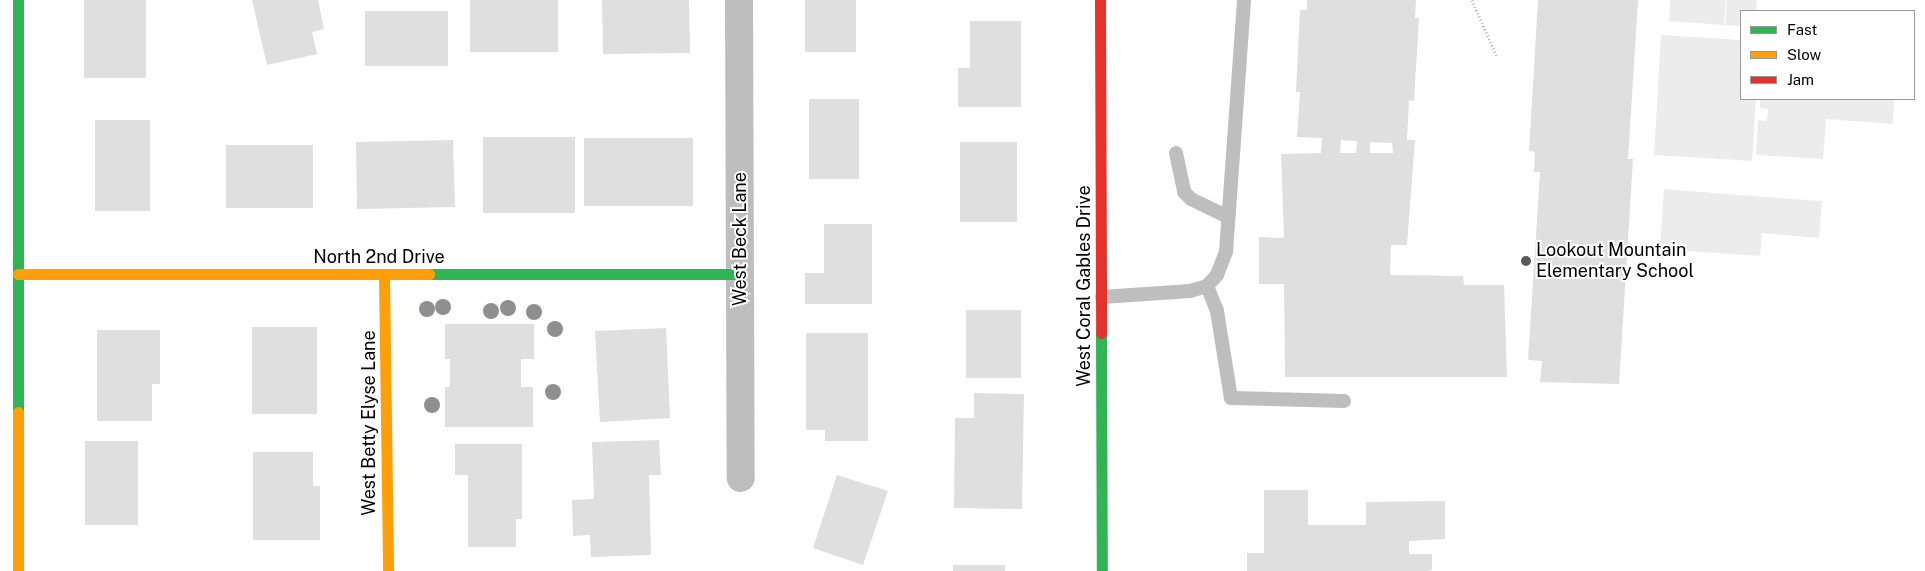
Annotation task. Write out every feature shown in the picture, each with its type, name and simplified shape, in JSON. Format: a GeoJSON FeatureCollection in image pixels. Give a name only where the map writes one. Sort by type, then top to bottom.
{"type":"FeatureCollection","features":[{"type":"Feature","properties":{"kind":"street"},"geometry":{"type":"LineString","coordinates":[[18,0],[18,571]]}},
{"type":"Feature","properties":{"kind":"street","name":"West Beck Lane"},"geometry":{"type":"LineString","coordinates":[[739,0],[741,478]]}},
{"type":"Feature","properties":{"kind":"street","name":"West Coral Gables Drive"},"geometry":{"type":"LineString","coordinates":[[1100,0],[1102,571]]}},
{"type":"Feature","properties":{"kind":"street","name":"North 2nd Drive"},"geometry":{"type":"LineString","coordinates":[[18,274],[740,274]]}},
{"type":"Feature","properties":{"kind":"street","name":"West Betty Elyse Lane"},"geometry":{"type":"LineString","coordinates":[[384,274],[388,571]]}},
{"type":"Feature","properties":{"kind":"lane"},"geometry":{"type":"LineString","coordinates":[[1102,297],[1173,294],[1206,286],[1217,275],[1226,252],[1244,0]]}},
{"type":"Feature","properties":{"kind":"lane"},"geometry":{"type":"LineString","coordinates":[[1176,153],[1184,192],[1192,199],[1228,217]]}},
{"type":"Feature","properties":{"kind":"lane"},"geometry":{"type":"LineString","coordinates":[[1206,286],[1217,311],[1231,398],[1344,401]]}},
{"type":"Feature","properties":{"kind":"path"},"geometry":{"type":"LineString","coordinates":[[1472,0],[1497,57]]}},
{"type":"Feature","properties":{"kind":"shaded area"},"geometry":{"type":"Polygon","coordinates":[[[1670,0],[1726,0],[1724,25],[1669,21],[1670,0]]]}},
{"type":"Feature","properties":{"kind":"shaded area"},"geometry":{"type":"Polygon","coordinates":[[[1727,0],[1757,0],[1756,10],[1740,10],[1740,26],[1725,25],[1727,0]]]}},
{"type":"Feature","properties":{"kind":"shaded area"},"geometry":{"type":"Polygon","coordinates":[[[1661,35],[1740,40],[1740,100],[1756,100],[1752,161],[1654,155],[1661,35]]]}},
{"type":"Feature","properties":{"kind":"shaded area"},"geometry":{"type":"Polygon","coordinates":[[[1760,100],[1894,100],[1893,124],[1826,119],[1823,159],[1756,155],[1758,120],[1767,121],[1768,109],[1760,108],[1760,100]]]}},
{"type":"Feature","properties":{"kind":"shaded area"},"geometry":{"type":"Polygon","coordinates":[[[1664,189],[1822,201],[1819,238],[1762,233],[1760,256],[1660,249],[1664,189]]]}},
{"type":"Feature","properties":{"kind":"building"},"geometry":{"type":"Polygon","coordinates":[[[84,0],[146,0],[146,78],[84,78],[84,0]]]}},
{"type":"Feature","properties":{"kind":"building"},"geometry":{"type":"Polygon","coordinates":[[[252,0],[318,0],[324,29],[312,32],[317,54],[267,65],[252,0]]]}},
{"type":"Feature","properties":{"kind":"building"},"geometry":{"type":"Polygon","coordinates":[[[470,0],[558,0],[558,52],[470,52],[470,0]]]}},
{"type":"Feature","properties":{"kind":"building"},"geometry":{"type":"Polygon","coordinates":[[[602,0],[689,0],[690,53],[603,54],[602,0]]]}},
{"type":"Feature","properties":{"kind":"building"},"geometry":{"type":"Polygon","coordinates":[[[805,0],[856,0],[856,52],[805,52],[805,0]]]}},
{"type":"Feature","properties":{"kind":"building"},"geometry":{"type":"Polygon","coordinates":[[[1307,0],[1416,0],[1415,18],[1419,18],[1414,101],[1409,100],[1407,140],[1415,140],[1407,245],[1391,245],[1390,275],[1463,276],[1464,285],[1504,285],[1507,377],[1285,377],[1284,284],[1259,284],[1259,237],[1284,238],[1281,154],[1321,153],[1322,138],[1297,137],[1300,92],[1296,92],[1300,10],[1307,10],[1307,0]],[[1341,140],[1340,153],[1356,153],[1357,141],[1341,140]],[[1370,142],[1370,153],[1393,153],[1392,143],[1370,142]]]}},
{"type":"Feature","properties":{"kind":"building"},"geometry":{"type":"Polygon","coordinates":[[[1538,0],[1638,0],[1628,159],[1633,159],[1619,384],[1540,382],[1542,361],[1528,360],[1540,172],[1534,172],[1535,152],[1529,151],[1538,0]]]}},
{"type":"Feature","properties":{"kind":"building"},"geometry":{"type":"Polygon","coordinates":[[[365,11],[448,11],[448,66],[365,66],[365,11]]]}},
{"type":"Feature","properties":{"kind":"building"},"geometry":{"type":"Polygon","coordinates":[[[970,21],[1021,21],[1021,107],[958,107],[958,68],[970,68],[970,21]]]}},
{"type":"Feature","properties":{"kind":"building"},"geometry":{"type":"Polygon","coordinates":[[[809,99],[859,99],[859,179],[809,179],[809,99]]]}},
{"type":"Feature","properties":{"kind":"building"},"geometry":{"type":"Polygon","coordinates":[[[95,120],[150,120],[150,211],[95,211],[95,120]]]}},
{"type":"Feature","properties":{"kind":"building"},"geometry":{"type":"Polygon","coordinates":[[[483,137],[575,137],[575,213],[483,213],[483,137]]]}},
{"type":"Feature","properties":{"kind":"building"},"geometry":{"type":"Polygon","coordinates":[[[584,138],[693,138],[693,206],[584,206],[584,138]]]}},
{"type":"Feature","properties":{"kind":"building"},"geometry":{"type":"Polygon","coordinates":[[[453,140],[455,207],[357,209],[356,142],[453,140]]]}},
{"type":"Feature","properties":{"kind":"building"},"geometry":{"type":"Polygon","coordinates":[[[960,142],[1017,142],[1017,222],[960,222],[960,142]]]}},
{"type":"Feature","properties":{"kind":"building"},"geometry":{"type":"Polygon","coordinates":[[[226,145],[313,145],[313,208],[226,208],[226,145]]]}},
{"type":"Feature","properties":{"kind":"building"},"geometry":{"type":"Polygon","coordinates":[[[824,224],[872,224],[872,304],[805,304],[805,273],[824,273],[824,224]]]}},
{"type":"Feature","properties":{"kind":"building"},"geometry":{"type":"Polygon","coordinates":[[[966,310],[1021,310],[1021,378],[966,378],[966,310]]]}},
{"type":"Feature","properties":{"kind":"building"},"geometry":{"type":"Polygon","coordinates":[[[445,324],[534,324],[534,359],[521,359],[521,387],[533,387],[533,427],[445,427],[445,387],[450,387],[450,359],[445,359],[445,324]]]}},
{"type":"Feature","properties":{"kind":"building"},"geometry":{"type":"Polygon","coordinates":[[[252,327],[317,327],[317,414],[252,414],[252,327]]]}},
{"type":"Feature","properties":{"kind":"building"},"geometry":{"type":"Polygon","coordinates":[[[666,328],[670,418],[600,422],[595,331],[666,328]]]}},
{"type":"Feature","properties":{"kind":"building"},"geometry":{"type":"Polygon","coordinates":[[[97,330],[160,330],[160,384],[152,384],[152,421],[97,421],[97,330]]]}},
{"type":"Feature","properties":{"kind":"building"},"geometry":{"type":"Polygon","coordinates":[[[806,333],[868,333],[868,441],[825,441],[825,430],[806,430],[806,333]]]}},
{"type":"Feature","properties":{"kind":"building"},"geometry":{"type":"Polygon","coordinates":[[[974,393],[1024,394],[1022,509],[954,508],[955,418],[974,418],[974,393]]]}},
{"type":"Feature","properties":{"kind":"building"},"geometry":{"type":"Polygon","coordinates":[[[659,440],[661,475],[649,475],[651,555],[591,557],[590,535],[573,536],[572,500],[594,499],[592,442],[659,440]]]}},
{"type":"Feature","properties":{"kind":"building"},"geometry":{"type":"Polygon","coordinates":[[[85,441],[138,441],[138,525],[85,525],[85,441]]]}},
{"type":"Feature","properties":{"kind":"building"},"geometry":{"type":"Polygon","coordinates":[[[455,444],[522,444],[522,519],[516,519],[516,547],[468,547],[468,475],[455,475],[455,444]]]}},
{"type":"Feature","properties":{"kind":"building"},"geometry":{"type":"Polygon","coordinates":[[[253,452],[313,452],[313,486],[320,486],[320,540],[253,540],[253,452]]]}},
{"type":"Feature","properties":{"kind":"building"},"geometry":{"type":"Polygon","coordinates":[[[837,475],[888,491],[863,565],[813,548],[837,475]]]}},
{"type":"Feature","properties":{"kind":"building"},"geometry":{"type":"Polygon","coordinates":[[[1264,490],[1308,490],[1308,525],[1366,525],[1366,502],[1445,501],[1445,539],[1409,541],[1409,554],[1432,554],[1432,570],[1427,571],[1247,571],[1247,553],[1264,553],[1264,490]]]}},
{"type":"Feature","properties":{"kind":"building"},"geometry":{"type":"Polygon","coordinates":[[[953,565],[1005,565],[1005,571],[953,571],[953,565]]]}},
{"type":"Feature","properties":{"kind":"traffic: fast"},"geometry":{"type":"LineString","coordinates":[[18,0],[18,412]]}},
{"type":"Feature","properties":{"kind":"traffic: fast"},"geometry":{"type":"LineString","coordinates":[[429,274],[740,274]]}},
{"type":"Feature","properties":{"kind":"traffic: fast"},"geometry":{"type":"LineString","coordinates":[[1101,333],[1102,571]]}},
{"type":"Feature","properties":{"kind":"traffic: slow"},"geometry":{"type":"LineString","coordinates":[[18,274],[429,274]]}},
{"type":"Feature","properties":{"kind":"traffic: slow"},"geometry":{"type":"LineString","coordinates":[[384,275],[388,571]]}},
{"type":"Feature","properties":{"kind":"traffic: slow"},"geometry":{"type":"LineString","coordinates":[[18,412],[18,571]]}},
{"type":"Feature","properties":{"kind":"traffic: jam"},"geometry":{"type":"LineString","coordinates":[[1100,0],[1101,333]]}},
{"type":"Feature","properties":{"kind":"place","name":"Lookout Mountain Elementary School"},"geometry":{"type":"Point","coordinates":[1526,261]}}]}
